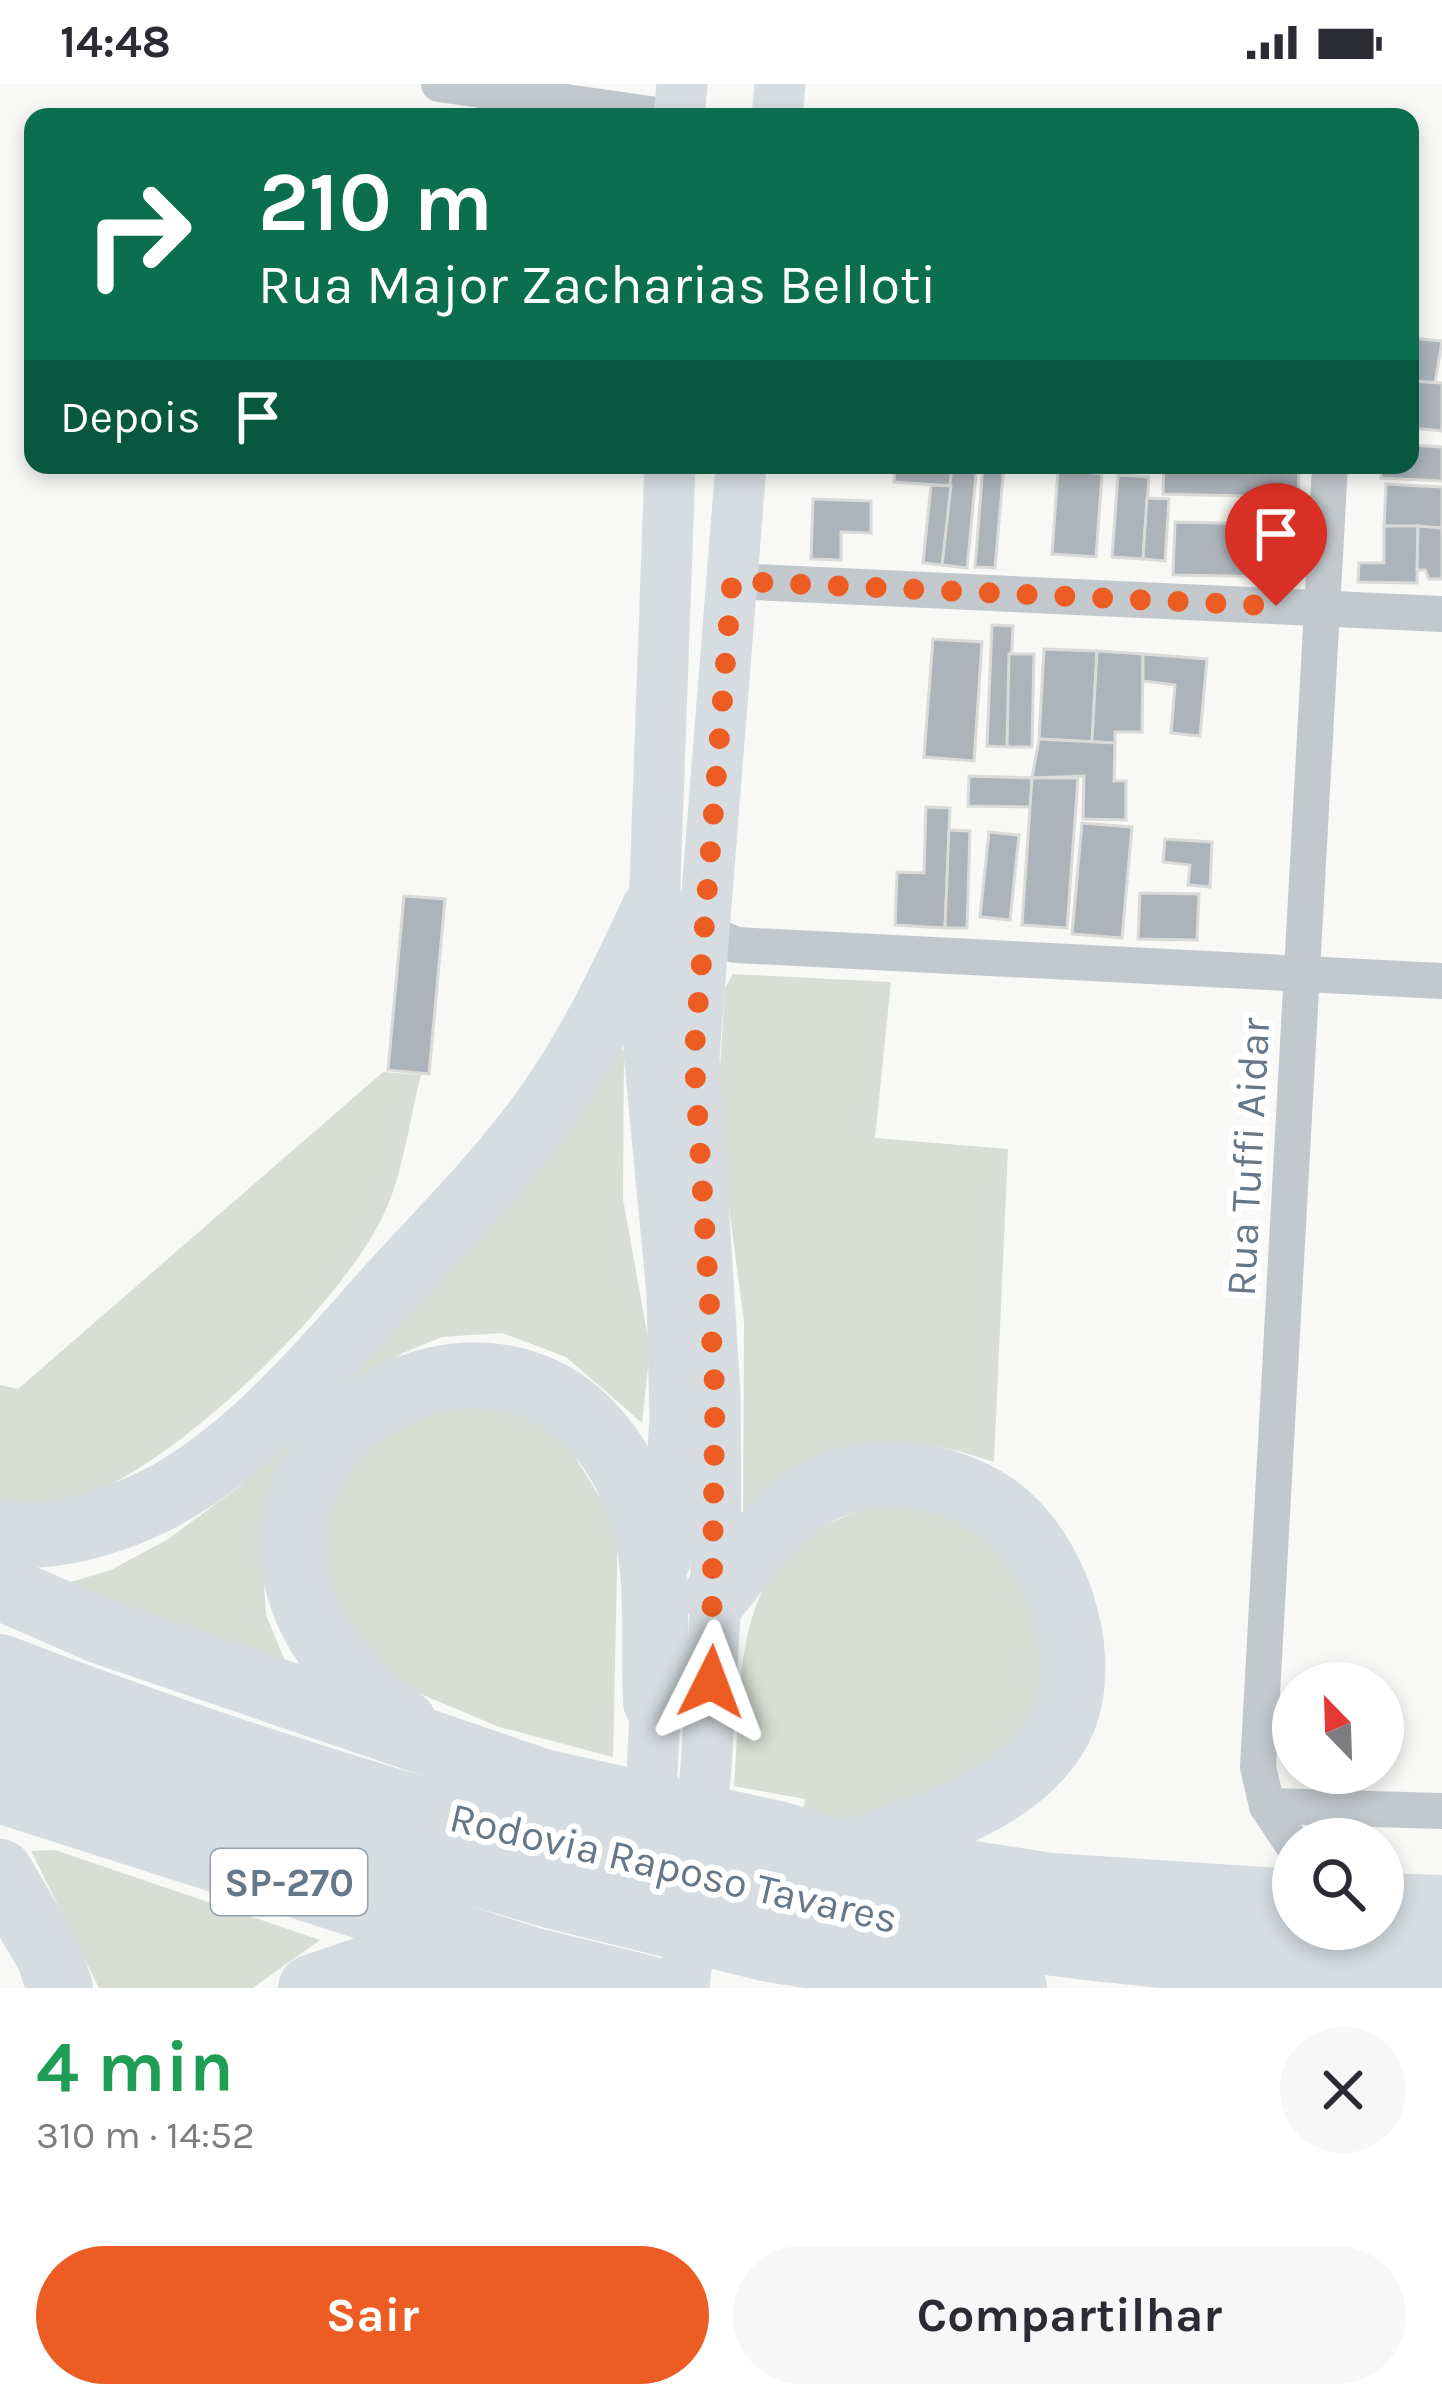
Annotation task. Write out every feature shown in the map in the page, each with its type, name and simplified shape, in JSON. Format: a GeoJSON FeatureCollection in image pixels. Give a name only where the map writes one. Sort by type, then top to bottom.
{"type":"FeatureCollection","features":[{"type":"Feature","properties":{"kind":"highway"},"geometry":{"type":"LineString","coordinates":[[0,1533],[63,1532],[158,1499],[204,1470],[309,1376],[475,1196],[552,1099],[679,914]]}},
{"type":"Feature","properties":{"kind":"highway"},"geometry":{"type":"LineString","coordinates":[[470,1760],[407,1725],[351,1680],[313,1629],[292,1563],[309,1478],[338,1430],[383,1397],[437,1376],[494,1375],[549,1394],[596,1432],[626,1474],[649,1547],[656,1702]]}},
{"type":"Feature","properties":{"kind":"highway"},"geometry":{"type":"LineString","coordinates":[[716,1596],[778,1521],[826,1488],[885,1473],[944,1482],[995,1506],[1036,1553],[1064,1608],[1072,1664],[1064,1719],[1035,1758],[987,1799],[921,1830],[844,1855]]}},
{"type":"Feature","properties":{"kind":"highway","name":"Rodovia Raposo Tavares"},"geometry":{"type":"LineString","coordinates":[[0,1587],[101,1631],[543,1782],[775,1894],[1014,1988]]}},
{"type":"Feature","properties":{"kind":"highway","name":"Rodovia Raposo Tavares"},"geometry":{"type":"LineString","coordinates":[[0,1667],[565,1875]]}},
{"type":"Feature","properties":{"kind":"highway","name":"Rodovia Raposo Tavares"},"geometry":{"type":"LineString","coordinates":[[0,1722],[153,1780],[565,1875],[775,1894],[1094,1949],[1358,1969],[1442,1969]]}},
{"type":"Feature","properties":{"kind":"highway","name":"SP-270"},"geometry":{"type":"LineString","coordinates":[[0,1790],[582,1974],[646,1988]]}},
{"type":"Feature","properties":{"kind":"highway","name":"Rodovia Raposo Tavares"},"geometry":{"type":"LineString","coordinates":[[775,1894],[844,1855]]}},
{"type":"Feature","properties":{"kind":"highway","name":"SP-270"},"geometry":{"type":"LineString","coordinates":[[844,1855],[1051,1886],[1272,1901]]}},
{"type":"Feature","properties":{"kind":"highway"},"geometry":{"type":"LineString","coordinates":[[0,1872],[41,1940],[60,1988]]}},
{"type":"Feature","properties":{"kind":"highway"},"geometry":{"type":"LineString","coordinates":[[1404,1907],[1442,1908]]}},
{"type":"Feature","properties":{"kind":"highway"},"geometry":{"type":"LineString","coordinates":[[311,1988],[364,1970],[582,1974]]}},
{"type":"Feature","properties":{"kind":"main road"},"geometry":{"type":"LineString","coordinates":[[670,474],[679,914],[694,1056],[715,1393],[716,1596],[684,1988]]}},
{"type":"Feature","properties":{"kind":"main road"},"geometry":{"type":"LineString","coordinates":[[582,1974],[656,1702],[675,1419],[672,1293],[649,1052],[679,914],[732,581],[740,474]]}},
{"type":"Feature","properties":{"kind":"main road"},"geometry":{"type":"LineString","coordinates":[[668,542],[697,572],[732,581]]}},
{"type":"Feature","properties":{"kind":"street"},"geometry":{"type":"LineString","coordinates":[[439,84],[611,108]]}},
{"type":"Feature","properties":{"kind":"street","name":"Rua Tuffi Aidar"},"geometry":{"type":"LineString","coordinates":[[1275,1818],[1258,1767],[1329,474]]}},
{"type":"Feature","properties":{"kind":"street"},"geometry":{"type":"LineString","coordinates":[[732,581],[1442,614]]}},
{"type":"Feature","properties":{"kind":"street"},"geometry":{"type":"LineString","coordinates":[[679,914],[736,945],[1442,981]]}},
{"type":"Feature","properties":{"kind":"street"},"geometry":{"type":"LineString","coordinates":[[1268,1807],[1442,1810]]}},
{"type":"Feature","properties":{"kind":"shaded area"},"geometry":{"type":"Polygon","coordinates":[[[733,974],[891,982],[875,1138],[1008,1149],[994,1462],[916,1444],[860,1449],[834,1460],[743,1519],[744,1322],[717,1116],[725,988],[733,974]]]}},
{"type":"Feature","properties":{"kind":"shaded area"},"geometry":{"type":"Polygon","coordinates":[[[618,1048],[624,1051],[623,1199],[650,1349],[642,1423],[566,1357],[502,1333],[442,1337],[403,1353],[352,1386],[274,1508],[263,1569],[266,1615],[291,1675],[54,1587],[111,1570],[168,1539],[240,1486],[352,1375],[525,1184],[573,1127],[618,1048]]]}},
{"type":"Feature","properties":{"kind":"shaded area"},"geometry":{"type":"Polygon","coordinates":[[[383,1072],[421,1075],[395,1185],[360,1255],[291,1339],[203,1422],[114,1483],[65,1502],[0,1503],[0,1385],[18,1389],[383,1072]]]}},
{"type":"Feature","properties":{"kind":"shaded area"},"geometry":{"type":"Polygon","coordinates":[[[472,1398],[558,1429],[618,1527],[613,1757],[499,1727],[399,1685],[325,1604],[321,1507],[382,1423],[472,1398]]]}},
{"type":"Feature","properties":{"kind":"shaded area"},"geometry":{"type":"Polygon","coordinates":[[[879,1504],[930,1507],[969,1522],[1027,1582],[1049,1671],[1011,1759],[881,1825],[802,1815],[805,1799],[734,1786],[744,1651],[769,1578],[794,1548],[830,1524],[879,1504]]]}},
{"type":"Feature","properties":{"kind":"shaded area"},"geometry":{"type":"Polygon","coordinates":[[[55,1850],[320,1940],[253,1988],[99,1988],[31,1851],[55,1850]]]}},
{"type":"Feature","properties":{"kind":"building"},"geometry":{"type":"Polygon","coordinates":[[[1419,339],[1442,341],[1435,383],[1419,382],[1419,339]]]}},
{"type":"Feature","properties":{"kind":"building"},"geometry":{"type":"Polygon","coordinates":[[[1419,382],[1442,383],[1442,431],[1419,429],[1419,382]]]}},
{"type":"Feature","properties":{"kind":"building"},"geometry":{"type":"Polygon","coordinates":[[[1419,446],[1442,447],[1442,481],[1381,478],[1381,474],[1419,474],[1419,446]]]}},
{"type":"Feature","properties":{"kind":"building"},"geometry":{"type":"Polygon","coordinates":[[[894,474],[952,474],[951,486],[894,482],[894,474]]]}},
{"type":"Feature","properties":{"kind":"building"},"geometry":{"type":"Polygon","coordinates":[[[951,474],[976,474],[967,568],[942,565],[951,474]]]}},
{"type":"Feature","properties":{"kind":"building"},"geometry":{"type":"Polygon","coordinates":[[[982,474],[1003,474],[995,568],[975,567],[982,474]]]}},
{"type":"Feature","properties":{"kind":"building"},"geometry":{"type":"Polygon","coordinates":[[[1058,474],[1102,474],[1096,557],[1052,554],[1058,474]]]}},
{"type":"Feature","properties":{"kind":"building"},"geometry":{"type":"Polygon","coordinates":[[[1164,474],[1299,474],[1298,501],[1284,501],[1284,511],[1246,510],[1246,496],[1163,494],[1164,474]]]}},
{"type":"Feature","properties":{"kind":"building"},"geometry":{"type":"Polygon","coordinates":[[[1118,475],[1149,477],[1143,559],[1112,557],[1118,475]]]}},
{"type":"Feature","properties":{"kind":"building"},"geometry":{"type":"Polygon","coordinates":[[[1386,484],[1442,487],[1442,528],[1384,526],[1386,484]]]}},
{"type":"Feature","properties":{"kind":"building"},"geometry":{"type":"Polygon","coordinates":[[[931,485],[951,486],[942,565],[923,563],[931,485]]]}},
{"type":"Feature","properties":{"kind":"building"},"geometry":{"type":"Polygon","coordinates":[[[1147,498],[1169,499],[1165,561],[1143,559],[1147,498]]]}},
{"type":"Feature","properties":{"kind":"building"},"geometry":{"type":"Polygon","coordinates":[[[813,499],[871,501],[871,533],[841,532],[841,560],[811,559],[813,499]]]}},
{"type":"Feature","properties":{"kind":"building"},"geometry":{"type":"Polygon","coordinates":[[[1175,522],[1290,525],[1288,577],[1173,575],[1175,522]]]}},
{"type":"Feature","properties":{"kind":"building"},"geometry":{"type":"Polygon","coordinates":[[[1384,526],[1418,526],[1417,583],[1358,582],[1359,563],[1384,563],[1384,526]]]}},
{"type":"Feature","properties":{"kind":"building"},"geometry":{"type":"Polygon","coordinates":[[[1418,526],[1442,528],[1442,579],[1429,579],[1425,570],[1417,570],[1418,526]]]}},
{"type":"Feature","properties":{"kind":"building"},"geometry":{"type":"Polygon","coordinates":[[[992,625],[1013,626],[1007,747],[987,746],[992,625]]]}},
{"type":"Feature","properties":{"kind":"building"},"geometry":{"type":"Polygon","coordinates":[[[933,639],[982,642],[974,761],[924,757],[933,639]]]}},
{"type":"Feature","properties":{"kind":"building"},"geometry":{"type":"Polygon","coordinates":[[[1044,649],[1097,651],[1092,742],[1039,739],[1044,649]]]}},
{"type":"Feature","properties":{"kind":"building"},"geometry":{"type":"Polygon","coordinates":[[[1097,651],[1143,654],[1142,732],[1115,732],[1115,743],[1092,742],[1097,651]]]}},
{"type":"Feature","properties":{"kind":"building"},"geometry":{"type":"Polygon","coordinates":[[[1009,654],[1034,654],[1032,747],[1007,747],[1009,654]]]}},
{"type":"Feature","properties":{"kind":"building"},"geometry":{"type":"Polygon","coordinates":[[[1143,654],[1207,659],[1200,736],[1171,733],[1175,685],[1143,681],[1143,654]]]}},
{"type":"Feature","properties":{"kind":"building"},"geometry":{"type":"Polygon","coordinates":[[[1039,739],[1115,743],[1114,781],[1126,781],[1126,820],[1083,819],[1084,776],[1032,778],[1039,739]]]}},
{"type":"Feature","properties":{"kind":"building"},"geometry":{"type":"Polygon","coordinates":[[[969,776],[1032,778],[1031,807],[968,806],[969,776]]]}},
{"type":"Feature","properties":{"kind":"building"},"geometry":{"type":"Polygon","coordinates":[[[1032,778],[1078,778],[1067,928],[1022,925],[1032,778]]]}},
{"type":"Feature","properties":{"kind":"building"},"geometry":{"type":"Polygon","coordinates":[[[926,807],[950,808],[945,928],[895,925],[897,872],[924,873],[926,807]]]}},
{"type":"Feature","properties":{"kind":"building"},"geometry":{"type":"Polygon","coordinates":[[[1082,823],[1132,827],[1122,938],[1072,934],[1082,823]]]}},
{"type":"Feature","properties":{"kind":"building"},"geometry":{"type":"Polygon","coordinates":[[[949,830],[970,831],[967,928],[945,928],[949,830]]]}},
{"type":"Feature","properties":{"kind":"building"},"geometry":{"type":"Polygon","coordinates":[[[989,832],[1019,835],[1010,920],[980,917],[989,832]]]}},
{"type":"Feature","properties":{"kind":"building"},"geometry":{"type":"Polygon","coordinates":[[[1165,839],[1212,842],[1210,887],[1188,885],[1190,865],[1163,862],[1165,839]]]}},
{"type":"Feature","properties":{"kind":"building"},"geometry":{"type":"Polygon","coordinates":[[[1140,893],[1199,894],[1197,940],[1138,939],[1140,893]]]}},
{"type":"Feature","properties":{"kind":"building"},"geometry":{"type":"Polygon","coordinates":[[[404,896],[445,899],[429,1074],[388,1070],[404,896]]]}},
{"type":"Feature","properties":{"kind":"route"},"geometry":{"type":"LineString","coordinates":[[711,1682],[716,1596],[715,1393],[694,1056],[732,581],[1276,606]]}}]}
